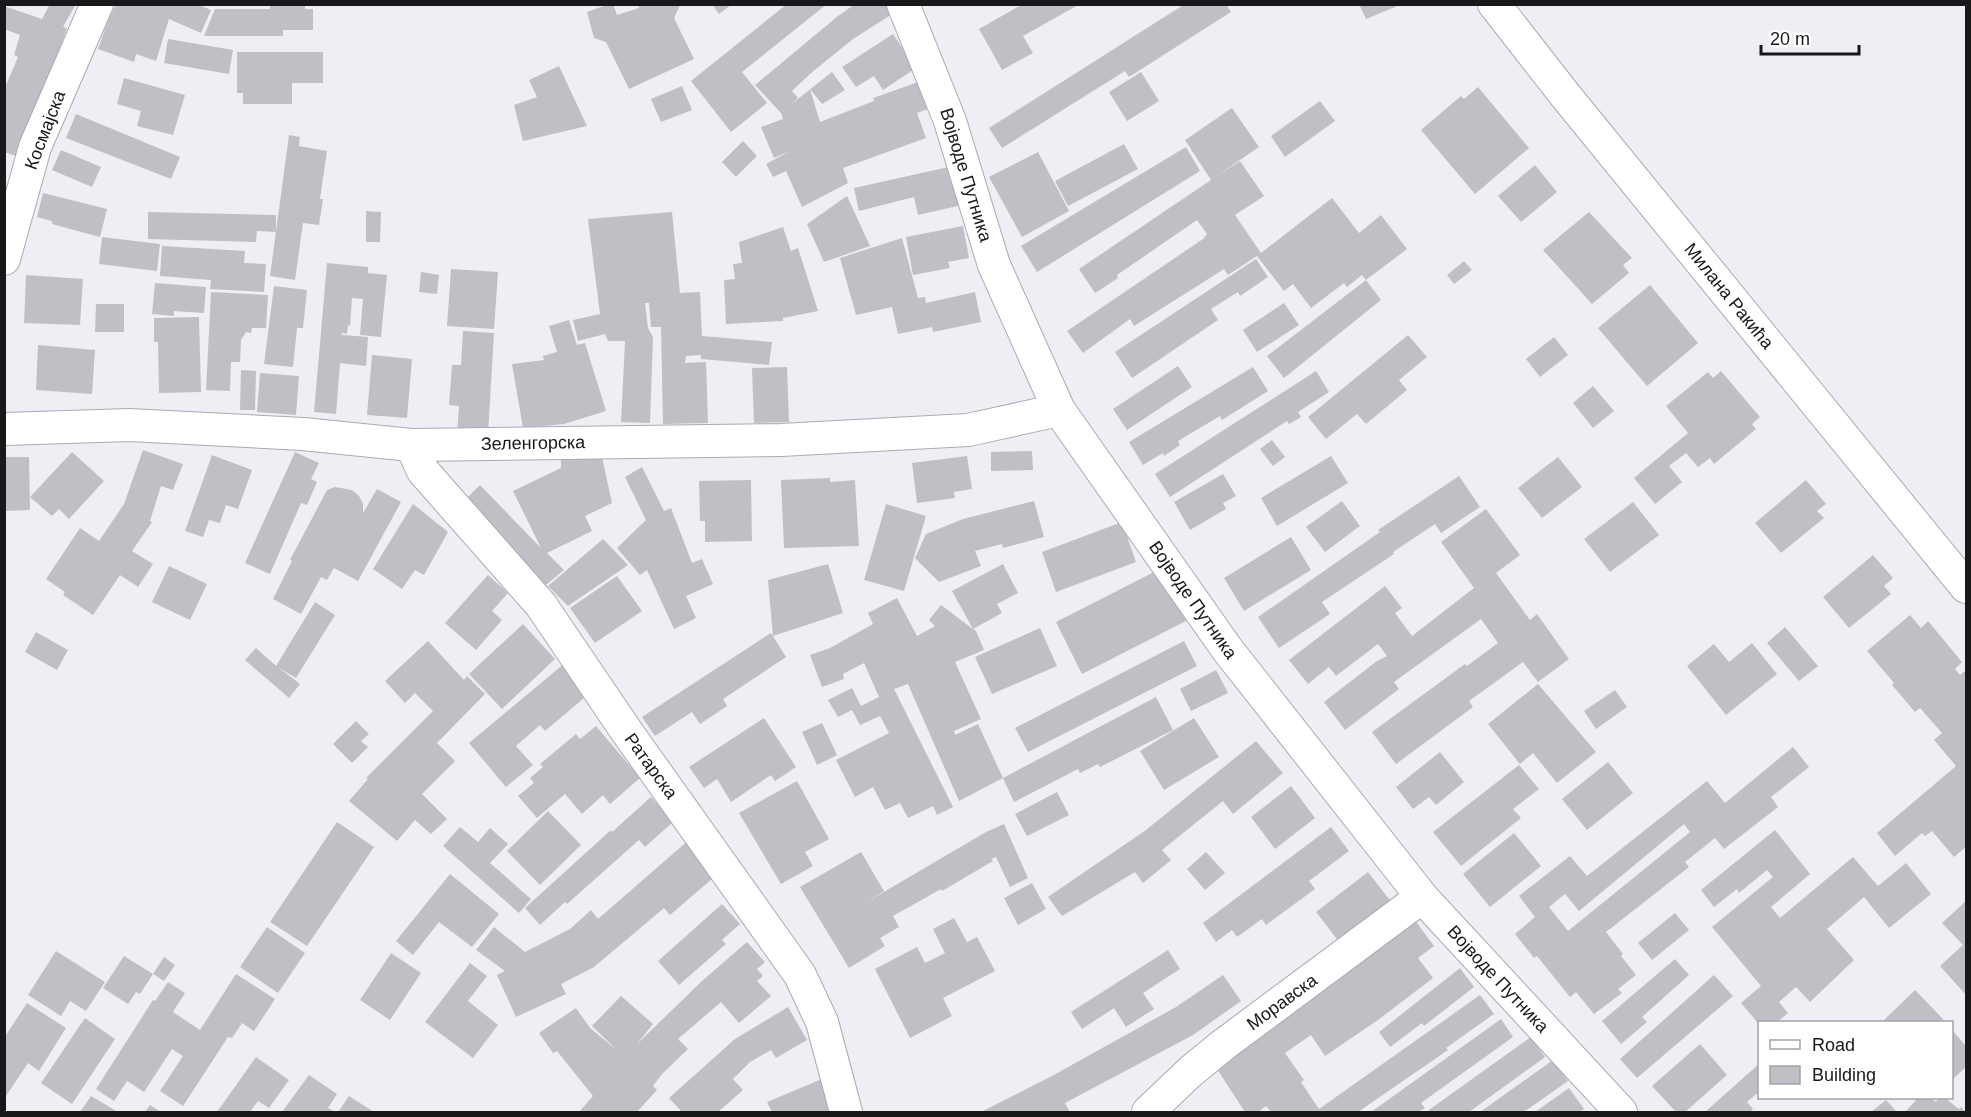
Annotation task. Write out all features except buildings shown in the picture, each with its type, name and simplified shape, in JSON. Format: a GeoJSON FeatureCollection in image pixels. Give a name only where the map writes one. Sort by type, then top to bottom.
{"type":"FeatureCollection","features":[{"type":"Feature","properties":{"kind":"street","name":"Космајска"},"geometry":{"type":"LineString","coordinates":[[4,259],[35,147],[97,4]]}},
{"type":"Feature","properties":{"kind":"street","name":"Војводе Путника"},"geometry":{"type":"LineString","coordinates":[[903,4],[950,121],[994,266],[1059,410],[1227,649],[1422,897],[1621,1113]]}},
{"type":"Feature","properties":{"kind":"street","name":"Милана Ракића"},"geometry":{"type":"LineString","coordinates":[[1494,4],[1565,95],[1966,587]]}},
{"type":"Feature","properties":{"kind":"street","name":"Зеленгорска"},"geometry":{"type":"LineString","coordinates":[[4,429],[129,425],[303,434],[411,445],[780,440],[968,430],[1059,410]]}},
{"type":"Feature","properties":{"kind":"street","name":"Ратарска"},"geometry":{"type":"LineString","coordinates":[[411,445],[423,471],[541,605],[627,732],[800,975],[822,1022],[846,1113]]}},
{"type":"Feature","properties":{"kind":"street","name":"Моравска"},"geometry":{"type":"LineString","coordinates":[[1148,1113],[1190,1072],[1223,1045],[1422,897]]}}]}
